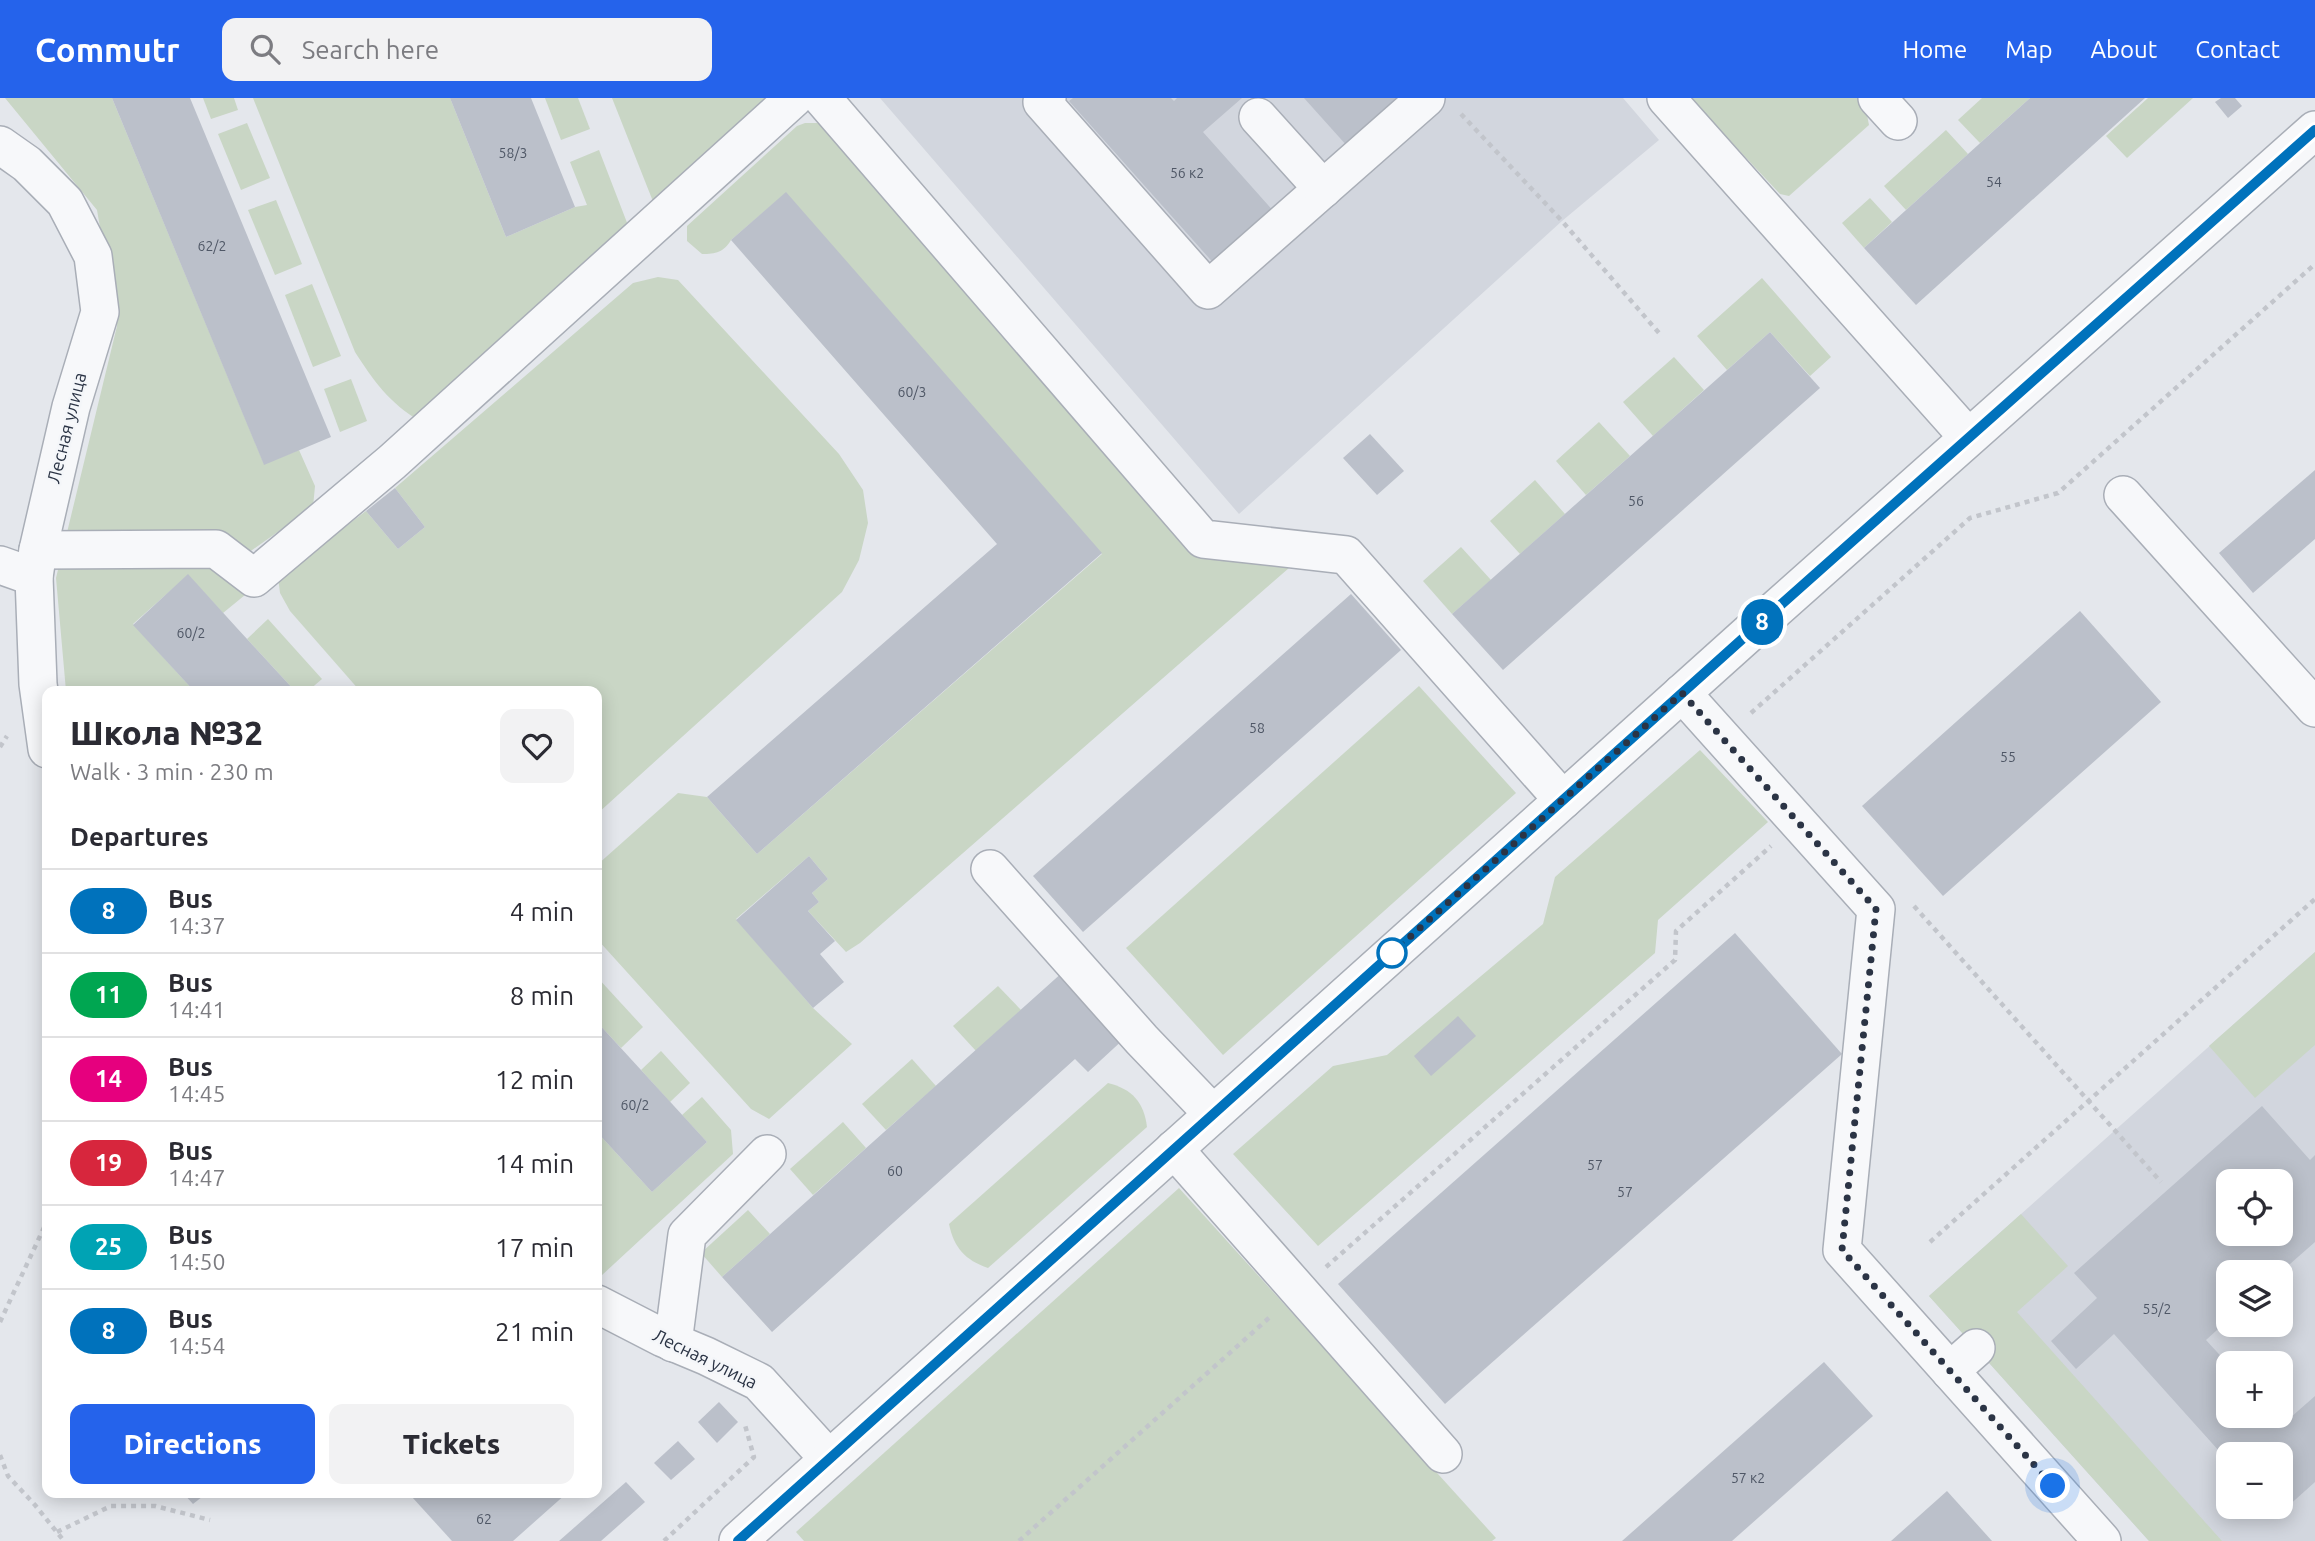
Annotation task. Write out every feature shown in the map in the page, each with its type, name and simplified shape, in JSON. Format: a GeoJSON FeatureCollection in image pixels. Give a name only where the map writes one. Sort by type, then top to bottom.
{"type":"FeatureCollection","features":[{"type":"Feature","properties":{"kind":"street"},"geometry":{"type":"LineString","coordinates":[[0,565],[216,549],[254,578],[392,462],[794,98]]}},
{"type":"Feature","properties":{"kind":"street"},"geometry":{"type":"LineString","coordinates":[[822,98],[1203,539],[1346,555],[1563,800]]}},
{"type":"Feature","properties":{"kind":"street"},"geometry":{"type":"LineString","coordinates":[[1046,98],[1042,102],[1208,289],[1426,98]]}},
{"type":"Feature","properties":{"kind":"street"},"geometry":{"type":"LineString","coordinates":[[1666,98],[1968,437]]}},
{"type":"Feature","properties":{"kind":"street"},"geometry":{"type":"LineString","coordinates":[[1258,117],[1323,189]]}},
{"type":"Feature","properties":{"kind":"street"},"geometry":{"type":"LineString","coordinates":[[738,1541],[1968,437],[2315,130]]}},
{"type":"Feature","properties":{"kind":"street","name":"Лесная улица"},"geometry":{"type":"LineString","coordinates":[[0,145],[27,164],[65,202],[93,256],[100,312],[71,407],[36,563],[38,684],[42,713]]}},
{"type":"Feature","properties":{"kind":"street"},"geometry":{"type":"LineString","coordinates":[[2123,495],[2315,708]]}},
{"type":"Feature","properties":{"kind":"street"},"geometry":{"type":"LineString","coordinates":[[1682,693],[1810,813],[1876,909],[1842,1250],[1963,1359],[2102,1541]]}},
{"type":"Feature","properties":{"kind":"street"},"geometry":{"type":"LineString","coordinates":[[990,869],[1142,1040],[1213,1114]]}},
{"type":"Feature","properties":{"kind":"street"},"geometry":{"type":"LineString","coordinates":[[1174,1149],[1443,1454]]}},
{"type":"Feature","properties":{"kind":"street"},"geometry":{"type":"LineString","coordinates":[[673,1343],[687,1235],[767,1154]]}},
{"type":"Feature","properties":{"kind":"street","name":"Лесная улица"},"geometry":{"type":"LineString","coordinates":[[602,1308],[758,1382],[829,1460]]}},
{"type":"Feature","properties":{"kind":"path"},"geometry":{"type":"LineString","coordinates":[[1460,113],[1562,221],[1659,332]]}},
{"type":"Feature","properties":{"kind":"path"},"geometry":{"type":"LineString","coordinates":[[1745,718],[1970,518],[2059,493],[2315,264]]}},
{"type":"Feature","properties":{"kind":"path"},"geometry":{"type":"LineString","coordinates":[[1019,1541],[1675,960],[1676,931],[1810,813]]}},
{"type":"Feature","properties":{"kind":"path"},"geometry":{"type":"LineString","coordinates":[[1905,896],[2161,1182]]}},
{"type":"Feature","properties":{"kind":"path"},"geometry":{"type":"LineString","coordinates":[[1930,1242],[2315,899]]}},
{"type":"Feature","properties":{"kind":"path"},"geometry":{"type":"LineString","coordinates":[[0,1322],[42,1233]]}},
{"type":"Feature","properties":{"kind":"path"},"geometry":{"type":"LineString","coordinates":[[664,1541],[754,1457],[738,1401],[758,1382]]}},
{"type":"Feature","properties":{"kind":"path"},"geometry":{"type":"LineString","coordinates":[[0,1455],[8,1476],[64,1541]]}},
{"type":"Feature","properties":{"kind":"path"},"geometry":{"type":"LineString","coordinates":[[57,1532],[111,1506],[155,1506],[210,1520]]}},
{"type":"Feature","properties":{"kind":"shaded area"},"geometry":{"type":"Polygon","coordinates":[[[880,98],[1623,98],[1659,140],[1562,221],[1239,514],[880,98]]]}},
{"type":"Feature","properties":{"kind":"shaded area"},"geometry":{"type":"Polygon","coordinates":[[[2315,952],[2315,1541],[2149,1541],[1929,1296],[2315,952]]]}},
{"type":"Feature","properties":{"kind":"green space"},"geometry":{"type":"Polygon","coordinates":[[[5,98],[112,98],[264,464],[299,450],[315,486],[313,507],[224,570],[245,595],[223,613],[188,575],[133,624],[189,686],[66,686],[56,578],[117,326],[97,210],[5,98]]]}},
{"type":"Feature","properties":{"kind":"green space"},"geometry":{"type":"Polygon","coordinates":[[[203,98],[234,98],[238,110],[211,119],[203,98]]]}},
{"type":"Feature","properties":{"kind":"green space"},"geometry":{"type":"Polygon","coordinates":[[[253,98],[450,98],[506,237],[575,207],[587,205],[570,162],[599,150],[631,233],[420,421],[383,391],[355,352],[253,98]]]}},
{"type":"Feature","properties":{"kind":"green space"},"geometry":{"type":"Polygon","coordinates":[[[545,98],[578,98],[590,129],[561,140],[545,98]]]}},
{"type":"Feature","properties":{"kind":"green space"},"geometry":{"type":"Polygon","coordinates":[[[612,98],[774,98],[656,209],[612,98]]]}},
{"type":"Feature","properties":{"kind":"green space"},"geometry":{"type":"Polygon","coordinates":[[[1690,98],[1859,98],[1866,110],[1869,125],[1789,196],[1780,194],[1690,98]]]}},
{"type":"Feature","properties":{"kind":"green space"},"geometry":{"type":"Polygon","coordinates":[[[1982,98],[2030,98],[1980,143],[1958,120],[1982,98]]]}},
{"type":"Feature","properties":{"kind":"green space"},"geometry":{"type":"Polygon","coordinates":[[[2148,98],[2193,98],[2127,158],[2106,136],[2148,98]]]}},
{"type":"Feature","properties":{"kind":"green space"},"geometry":{"type":"Polygon","coordinates":[[[247,123],[270,178],[241,190],[218,134],[247,123]]]}},
{"type":"Feature","properties":{"kind":"green space"},"geometry":{"type":"Polygon","coordinates":[[[817,123],[827,127],[1198,550],[1289,568],[860,943],[846,952],[808,911],[819,902],[812,893],[828,879],[809,856],[736,919],[813,1008],[852,1044],[769,1119],[751,1109],[602,945],[602,861],[678,793],[707,797],[757,854],[1102,554],[786,193],[719,252],[702,254],[687,241],[687,226],[797,126],[817,123]]]}},
{"type":"Feature","properties":{"kind":"green space"},"geometry":{"type":"Polygon","coordinates":[[[1946,130],[1968,154],[1906,210],[1884,186],[1946,130]]]}},
{"type":"Feature","properties":{"kind":"green space"},"geometry":{"type":"Polygon","coordinates":[[[1870,198],[1892,222],[1864,248],[1842,223],[1870,198]]]}},
{"type":"Feature","properties":{"kind":"green space"},"geometry":{"type":"Polygon","coordinates":[[[276,200],[302,264],[275,275],[248,210],[276,200]]]}},
{"type":"Feature","properties":{"kind":"green space"},"geometry":{"type":"Polygon","coordinates":[[[658,277],[678,280],[839,454],[863,490],[868,523],[859,560],[842,592],[602,809],[602,686],[356,686],[290,611],[280,593],[278,577],[366,511],[398,549],[425,527],[395,488],[633,283],[658,277]]]}},
{"type":"Feature","properties":{"kind":"green space"},"geometry":{"type":"Polygon","coordinates":[[[1762,278],[1831,357],[1810,376],[1770,332],[1727,370],[1697,336],[1762,278]]]}},
{"type":"Feature","properties":{"kind":"green space"},"geometry":{"type":"Polygon","coordinates":[[[312,284],[341,356],[313,367],[285,295],[312,284]]]}},
{"type":"Feature","properties":{"kind":"green space"},"geometry":{"type":"Polygon","coordinates":[[[1674,357],[1704,390],[1653,436],[1623,402],[1674,357]]]}},
{"type":"Feature","properties":{"kind":"green space"},"geometry":{"type":"Polygon","coordinates":[[[351,379],[367,421],[340,432],[324,389],[351,379]]]}},
{"type":"Feature","properties":{"kind":"green space"},"geometry":{"type":"Polygon","coordinates":[[[1599,422],[1630,456],[1586,495],[1556,461],[1599,422]]]}},
{"type":"Feature","properties":{"kind":"green space"},"geometry":{"type":"Polygon","coordinates":[[[1535,480],[1565,514],[1520,554],[1490,521],[1535,480]]]}},
{"type":"Feature","properties":{"kind":"green space"},"geometry":{"type":"Polygon","coordinates":[[[1461,547],[1491,580],[1452,614],[1423,581],[1461,547]]]}},
{"type":"Feature","properties":{"kind":"green space"},"geometry":{"type":"Polygon","coordinates":[[[268,619],[322,679],[314,686],[290,686],[247,639],[268,619]]]}},
{"type":"Feature","properties":{"kind":"green space"},"geometry":{"type":"Polygon","coordinates":[[[1419,686],[1516,793],[1223,1055],[1126,948],[1419,686]]]}},
{"type":"Feature","properties":{"kind":"green space"},"geometry":{"type":"Polygon","coordinates":[[[1700,750],[1768,822],[1658,920],[1655,953],[1318,1246],[1233,1154],[1333,1066],[1387,1055],[1543,924],[1555,877],[1700,750]]]}},
{"type":"Feature","properties":{"kind":"green space"},"geometry":{"type":"Polygon","coordinates":[[[2315,952],[2315,1045],[2255,1098],[2209,1046],[2315,952]]]}},
{"type":"Feature","properties":{"kind":"green space"},"geometry":{"type":"Polygon","coordinates":[[[602,982],[643,1027],[621,1048],[602,1027],[602,982]]]}},
{"type":"Feature","properties":{"kind":"green space"},"geometry":{"type":"Polygon","coordinates":[[[998,986],[1021,1010],[976,1051],[953,1026],[998,986]]]}},
{"type":"Feature","properties":{"kind":"green space"},"geometry":{"type":"Polygon","coordinates":[[[661,1051],[690,1083],[670,1102],[641,1070],[661,1051]]]}},
{"type":"Feature","properties":{"kind":"green space"},"geometry":{"type":"Polygon","coordinates":[[[912,1059],[936,1086],[886,1130],[862,1104],[912,1059]]]}},
{"type":"Feature","properties":{"kind":"green space"},"geometry":{"type":"Polygon","coordinates":[[[1108,1083],[1124,1089],[1135,1098],[1143,1110],[1147,1127],[988,1268],[967,1257],[957,1246],[949,1224],[1108,1083]]]}},
{"type":"Feature","properties":{"kind":"green space"},"geometry":{"type":"Polygon","coordinates":[[[702,1097],[731,1130],[733,1154],[602,1275],[602,1137],[652,1192],[707,1142],[682,1115],[702,1097]]]}},
{"type":"Feature","properties":{"kind":"green space"},"geometry":{"type":"Polygon","coordinates":[[[843,1122],[866,1148],[813,1195],[790,1169],[843,1122]]]}},
{"type":"Feature","properties":{"kind":"green space"},"geometry":{"type":"Polygon","coordinates":[[[1179,1188],[1496,1538],[1492,1541],[804,1541],[796,1532],[1179,1188]]]}},
{"type":"Feature","properties":{"kind":"green space"},"geometry":{"type":"Polygon","coordinates":[[[748,1210],[770,1234],[722,1277],[701,1253],[748,1210]]]}},
{"type":"Feature","properties":{"kind":"green space"},"geometry":{"type":"Polygon","coordinates":[[[2021,1214],[2068,1266],[2017,1312],[2222,1541],[2149,1541],[1929,1296],[2021,1214]]]}},
{"type":"Feature","properties":{"kind":"building"},"geometry":{"type":"Polygon","coordinates":[[[112,98],[190,98],[331,437],[264,465],[112,98]]]}},
{"type":"Feature","properties":{"kind":"building"},"geometry":{"type":"Polygon","coordinates":[[[450,98],[531,98],[575,207],[506,237],[450,98]]]}},
{"type":"Feature","properties":{"kind":"building"},"geometry":{"type":"Polygon","coordinates":[[[1073,98],[1171,98],[1174,101],[1177,98],[1242,98],[1203,132],[1276,214],[1217,267],[1069,101],[1073,98]]]}},
{"type":"Feature","properties":{"kind":"building"},"geometry":{"type":"Polygon","coordinates":[[[1304,98],[1403,98],[1348,147],[1304,98]]]}},
{"type":"Feature","properties":{"kind":"building"},"geometry":{"type":"Polygon","coordinates":[[[2030,98],[2145,98],[1916,305],[1864,248],[2030,98]]]}},
{"type":"Feature","properties":{"kind":"building"},"geometry":{"type":"Polygon","coordinates":[[[2221,98],[2235,98],[2242,106],[2228,118],[2215,102],[2221,98]]]}},
{"type":"Feature","properties":{"kind":"building"},"geometry":{"type":"Polygon","coordinates":[[[786,192],[1102,553],[757,854],[707,797],[997,544],[731,240],[786,192]]]}},
{"type":"Feature","properties":{"kind":"building"},"geometry":{"type":"Polygon","coordinates":[[[1770,332],[1820,388],[1503,670],[1452,614],[1770,332]]]}},
{"type":"Feature","properties":{"kind":"building"},"geometry":{"type":"Polygon","coordinates":[[[1370,434],[1404,471],[1377,495],[1343,458],[1370,434]]]}},
{"type":"Feature","properties":{"kind":"building"},"geometry":{"type":"Polygon","coordinates":[[[2315,470],[2315,539],[2253,593],[2219,553],[2315,470]]]}},
{"type":"Feature","properties":{"kind":"building"},"geometry":{"type":"Polygon","coordinates":[[[395,488],[425,527],[398,549],[366,511],[395,488]]]}},
{"type":"Feature","properties":{"kind":"building"},"geometry":{"type":"Polygon","coordinates":[[[188,574],[290,686],[189,686],[133,625],[188,574]]]}},
{"type":"Feature","properties":{"kind":"building"},"geometry":{"type":"Polygon","coordinates":[[[1351,594],[1401,650],[1083,932],[1033,876],[1351,594]]]}},
{"type":"Feature","properties":{"kind":"building"},"geometry":{"type":"Polygon","coordinates":[[[2080,611],[2161,702],[1943,896],[1862,806],[2080,611]]]}},
{"type":"Feature","properties":{"kind":"building"},"geometry":{"type":"Polygon","coordinates":[[[809,856],[828,879],[812,893],[819,902],[808,911],[835,941],[820,954],[844,982],[813,1008],[736,920],[809,856]]]}},
{"type":"Feature","properties":{"kind":"building"},"geometry":{"type":"Polygon","coordinates":[[[1735,933],[1842,1054],[1445,1404],[1338,1284],[1735,933]]]}},
{"type":"Feature","properties":{"kind":"building"},"geometry":{"type":"Polygon","coordinates":[[[1064,971],[1126,1037],[1088,1072],[1075,1059],[772,1332],[722,1277],[1064,971]]]}},
{"type":"Feature","properties":{"kind":"building"},"geometry":{"type":"Polygon","coordinates":[[[1458,1016],[1476,1036],[1431,1076],[1414,1056],[1458,1016]]]}},
{"type":"Feature","properties":{"kind":"building"},"geometry":{"type":"Polygon","coordinates":[[[602,1027],[707,1142],[652,1192],[602,1137],[602,1027]]]}},
{"type":"Feature","properties":{"kind":"building"},"geometry":{"type":"Polygon","coordinates":[[[2262,1106],[2310,1160],[2315,1155],[2315,1242],[2293,1261],[2216,1260],[2216,1331],[2206,1340],[2216,1351],[2216,1428],[2293,1428],[2293,1415],[2315,1396],[2315,1482],[2293,1502],[2293,1442],[2216,1442],[2216,1448],[2114,1334],[2076,1369],[2051,1341],[2097,1298],[2074,1273],[2262,1106]]]}},
{"type":"Feature","properties":{"kind":"building"},"geometry":{"type":"Polygon","coordinates":[[[1824,1362],[1873,1416],[1732,1541],[1622,1541],[1824,1362]]]}},
{"type":"Feature","properties":{"kind":"building"},"geometry":{"type":"Polygon","coordinates":[[[719,1402],[738,1422],[717,1443],[698,1422],[719,1402]]]}},
{"type":"Feature","properties":{"kind":"building"},"geometry":{"type":"Polygon","coordinates":[[[678,1441],[695,1459],[671,1480],[654,1463],[678,1441]]]}},
{"type":"Feature","properties":{"kind":"building"},"geometry":{"type":"Polygon","coordinates":[[[626,1482],[645,1502],[601,1541],[559,1541],[626,1482]]]}},
{"type":"Feature","properties":{"kind":"building"},"geometry":{"type":"Polygon","coordinates":[[[1947,1491],[1992,1541],[1891,1541],[1947,1491]]]}},
{"type":"Feature","properties":{"kind":"building"},"geometry":{"type":"Polygon","coordinates":[[[188,1498],[201,1498],[193,1504],[188,1498]]]}},
{"type":"Feature","properties":{"kind":"building"},"geometry":{"type":"Polygon","coordinates":[[[413,1498],[561,1498],[513,1541],[452,1541],[413,1498]]]}},
{"type":"Feature","properties":{"kind":"bus line","name":"8"},"geometry":{"type":"LineString","coordinates":[[738,1541],[1968,437],[2315,130]]}},
{"type":"Feature","properties":{"kind":"route"},"geometry":{"type":"LineString","coordinates":[[1392,953],[1682,693],[1876,909],[1842,1250],[2053,1486]]}}]}
